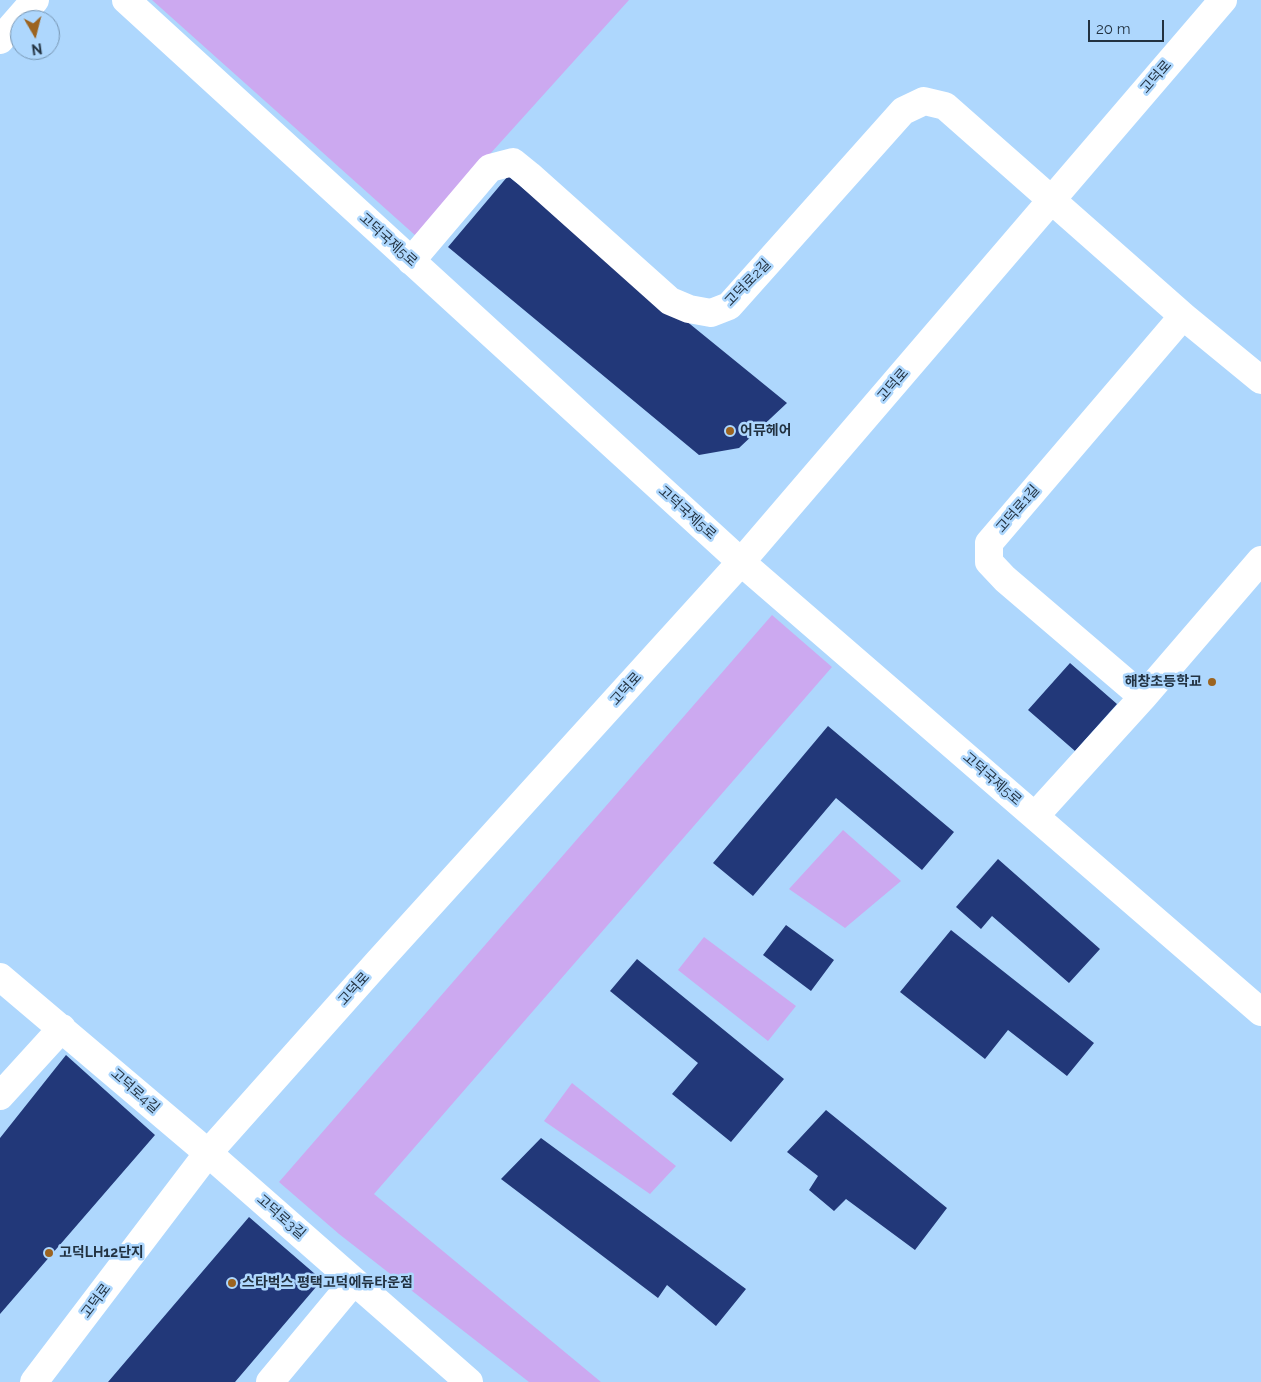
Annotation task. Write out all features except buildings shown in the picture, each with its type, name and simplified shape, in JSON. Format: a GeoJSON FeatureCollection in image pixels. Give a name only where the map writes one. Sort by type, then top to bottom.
{"type":"FeatureCollection","features":[{"type":"Feature","properties":{"kind":"street"},"geometry":{"type":"LineString","coordinates":[[0,40],[35,0]]}},
{"type":"Feature","properties":{"kind":"street","name":"고덕국제5로"},"geometry":{"type":"LineString","coordinates":[[126,0],[741,562],[1261,1012]]}},
{"type":"Feature","properties":{"kind":"street","name":"고덕로"},"geometry":{"type":"LineString","coordinates":[[34,1382],[208,1154],[379,961],[741,562],[1223,0]]}},
{"type":"Feature","properties":{"kind":"street","name":"고덕로2길"},"geometry":{"type":"LineString","coordinates":[[410,261],[490,168],[513,162],[670,301],[689,309],[711,314],[729,306],[903,112],[924,101],[945,106],[1051,200]]}},
{"type":"Feature","properties":{"kind":"street"},"geometry":{"type":"LineString","coordinates":[[1051,200],[1183,316],[1261,380]]}},
{"type":"Feature","properties":{"kind":"street","name":"고덕로1길"},"geometry":{"type":"LineString","coordinates":[[1143,697],[1005,579],[989,562],[989,543],[1183,316]]}},
{"type":"Feature","properties":{"kind":"street"},"geometry":{"type":"LineString","coordinates":[[1035,816],[1143,697],[1261,560]]}},
{"type":"Feature","properties":{"kind":"street","name":"고덕로4길"},"geometry":{"type":"LineString","coordinates":[[0,977],[208,1154]]}},
{"type":"Feature","properties":{"kind":"street"},"geometry":{"type":"LineString","coordinates":[[0,1096],[62,1028]]}},
{"type":"Feature","properties":{"kind":"street","name":"고덕로3길"},"geometry":{"type":"LineString","coordinates":[[208,1154],[469,1382]]}},
{"type":"Feature","properties":{"kind":"street"},"geometry":{"type":"LineString","coordinates":[[270,1382],[354,1281]]}},
{"type":"Feature","properties":{"kind":"shaded area"},"geometry":{"type":"Polygon","coordinates":[[[152,0],[629,0],[416,236],[152,0]]]}},
{"type":"Feature","properties":{"kind":"shaded area"},"geometry":{"type":"Polygon","coordinates":[[[772,615],[832,667],[374,1194],[601,1382],[529,1382],[339,1234],[279,1182],[772,615]]]}},
{"type":"Feature","properties":{"kind":"shaded area"},"geometry":{"type":"Polygon","coordinates":[[[843,830],[901,881],[845,928],[789,889],[843,830]]]}},
{"type":"Feature","properties":{"kind":"shaded area"},"geometry":{"type":"Polygon","coordinates":[[[704,937],[796,1006],[768,1041],[678,970],[704,937]]]}},
{"type":"Feature","properties":{"kind":"shaded area"},"geometry":{"type":"Polygon","coordinates":[[[572,1083],[676,1166],[650,1194],[544,1121],[572,1083]]]}},
{"type":"Feature","properties":{"kind":"place","name":"어뮤헤어"},"geometry":{"type":"Point","coordinates":[730,431]}},
{"type":"Feature","properties":{"kind":"place","name":"해창초등학교"},"geometry":{"type":"Point","coordinates":[1212,682]}},
{"type":"Feature","properties":{"kind":"place","name":"고덕LH12단지"},"geometry":{"type":"Point","coordinates":[49,1253]}},
{"type":"Feature","properties":{"kind":"place","name":"스타벅스 평택고덕에듀타운점"},"geometry":{"type":"Point","coordinates":[232,1283]}}]}
